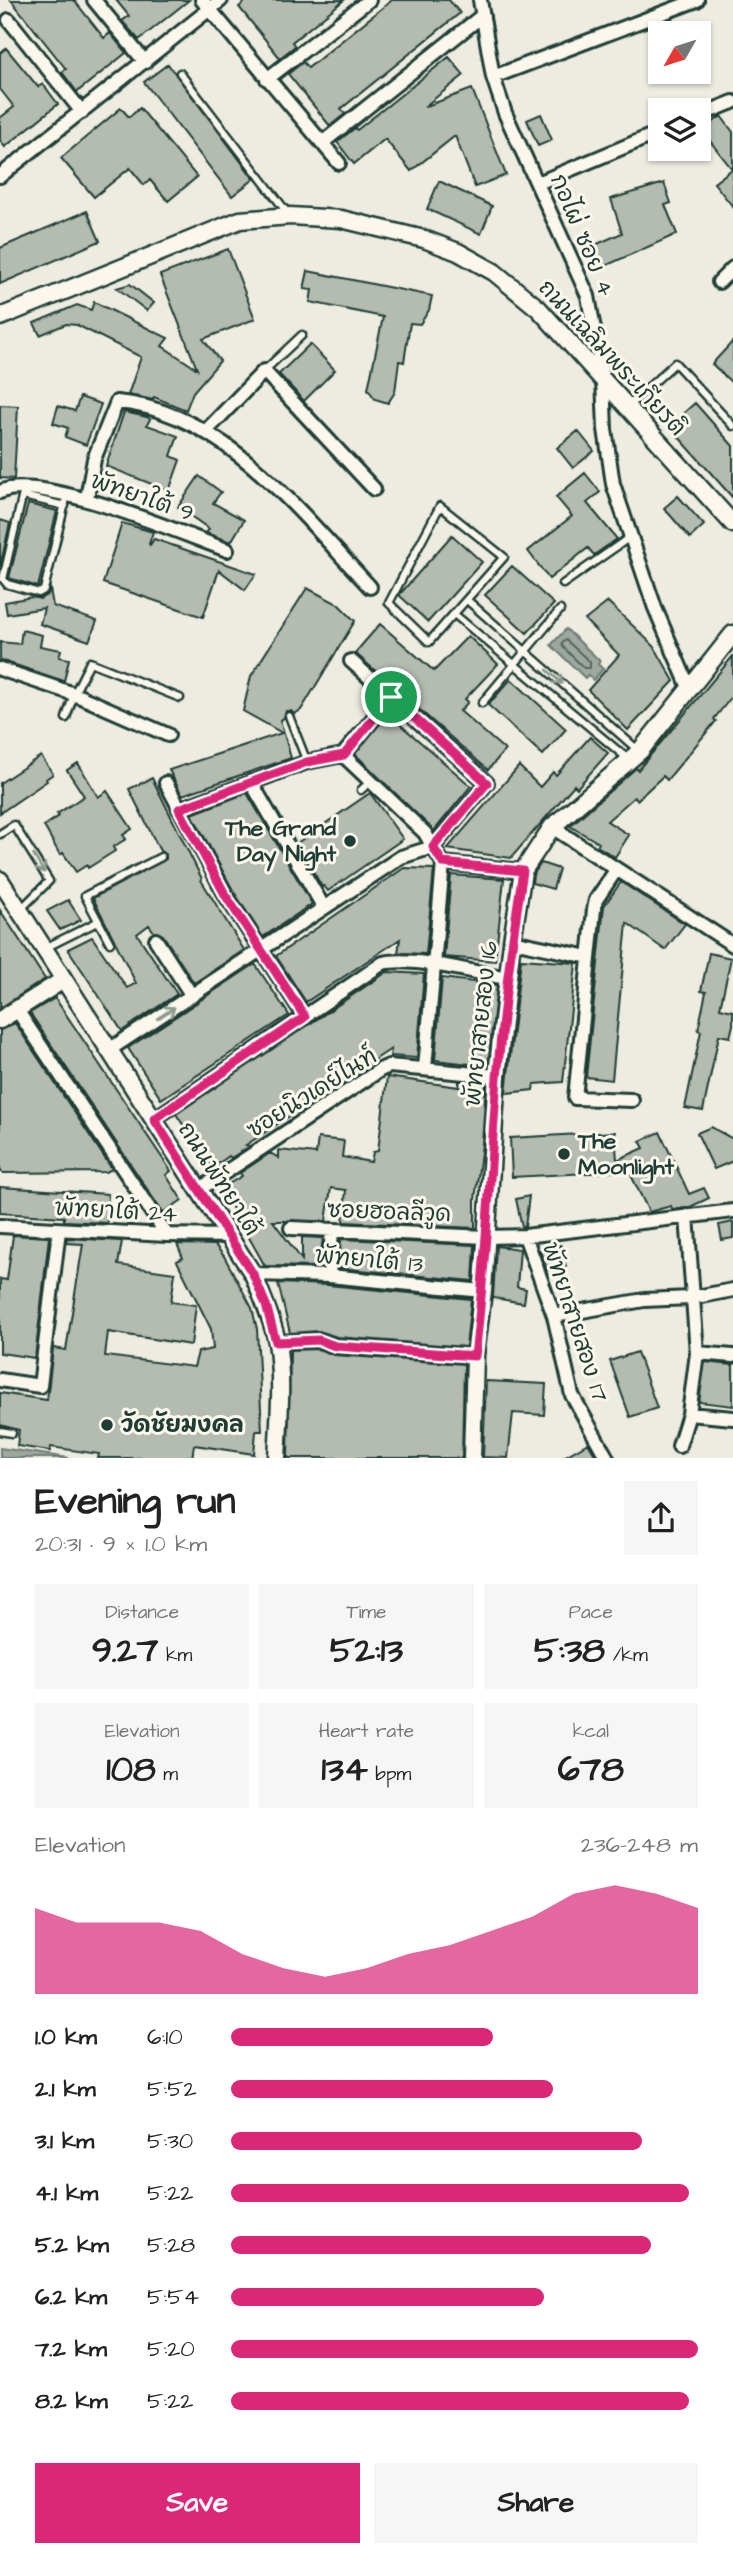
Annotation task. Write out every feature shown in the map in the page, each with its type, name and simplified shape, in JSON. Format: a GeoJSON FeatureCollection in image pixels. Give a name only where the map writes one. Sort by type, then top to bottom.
{"type":"FeatureCollection","features":[{"type":"Feature","properties":{"kind":"main road","name":"ถนนเฉลิมพระเกียรติ"},"geometry":{"type":"LineString","coordinates":[[0,317],[240,220],[290,216],[341,219],[424,239],[458,252],[494,272],[539,309],[733,524]]}},
{"type":"Feature","properties":{"kind":"main road","name":"พัทยาสายสอง 16"},"geometry":{"type":"LineString","coordinates":[[472,1458],[475,1356],[483,1291],[497,1076],[512,941],[523,871],[552,827],[634,756],[733,634]]}},
{"type":"Feature","properties":{"kind":"main road","name":"ถนนพัทยาใต้"},"geometry":{"type":"LineString","coordinates":[[0,880],[253,1274],[266,1305],[276,1342],[281,1394],[277,1458]]}},
{"type":"Feature","properties":{"kind":"main road"},"geometry":{"type":"LineString","coordinates":[[0,1020],[62,980]]}},
{"type":"Feature","properties":{"kind":"street"},"geometry":{"type":"LineString","coordinates":[[94,0],[145,62]]}},
{"type":"Feature","properties":{"kind":"street"},"geometry":{"type":"LineString","coordinates":[[0,176],[145,62],[206,4],[221,0]]}},
{"type":"Feature","properties":{"kind":"street"},"geometry":{"type":"LineString","coordinates":[[267,79],[369,0]]}},
{"type":"Feature","properties":{"kind":"street","name":"กอไผ่ ซอย 4"},"geometry":{"type":"LineString","coordinates":[[480,0],[493,77],[505,113],[588,296],[603,379],[605,429],[613,484],[655,608],[690,690]]}},
{"type":"Feature","properties":{"kind":"street"},"geometry":{"type":"LineString","coordinates":[[493,77],[697,0]]}},
{"type":"Feature","properties":{"kind":"street"},"geometry":{"type":"LineString","coordinates":[[206,4],[339,163]]}},
{"type":"Feature","properties":{"kind":"street"},"geometry":{"type":"LineString","coordinates":[[322,143],[482,15]]}},
{"type":"Feature","properties":{"kind":"street"},"geometry":{"type":"LineString","coordinates":[[9,20],[82,112]]}},
{"type":"Feature","properties":{"kind":"street"},"geometry":{"type":"LineString","coordinates":[[711,111],[733,102]]}},
{"type":"Feature","properties":{"kind":"street"},"geometry":{"type":"LineString","coordinates":[[538,183],[648,137]]}},
{"type":"Feature","properties":{"kind":"street"},"geometry":{"type":"LineString","coordinates":[[719,282],[733,268]]}},
{"type":"Feature","properties":{"kind":"street"},"geometry":{"type":"LineString","coordinates":[[206,431],[264,371],[374,489]]}},
{"type":"Feature","properties":{"kind":"street"},"geometry":{"type":"LineString","coordinates":[[87,498],[93,459],[117,402],[140,404],[206,431],[229,445],[281,493],[370,587]]}},
{"type":"Feature","properties":{"kind":"street","name":"พัทยาใต้ 9"},"geometry":{"type":"LineString","coordinates":[[0,492],[23,493],[66,501],[87,498],[227,550]]}},
{"type":"Feature","properties":{"kind":"street"},"geometry":{"type":"LineString","coordinates":[[109,1050],[401,857],[433,847],[487,783],[351,661]]}},
{"type":"Feature","properties":{"kind":"street"},"geometry":{"type":"LineString","coordinates":[[0,669],[74,694],[168,735]]}},
{"type":"Feature","properties":{"kind":"street"},"geometry":{"type":"LineString","coordinates":[[179,809],[307,762],[344,755],[391,697]]}},
{"type":"Feature","properties":{"kind":"street"},"geometry":{"type":"LineString","coordinates":[[344,755],[425,834],[443,863],[425,1068]]}},
{"type":"Feature","properties":{"kind":"street"},"geometry":{"type":"LineString","coordinates":[[251,782],[324,908]]}},
{"type":"Feature","properties":{"kind":"street"},"geometry":{"type":"LineString","coordinates":[[166,783],[226,896],[305,1017]]}},
{"type":"Feature","properties":{"kind":"street"},"geometry":{"type":"LineString","coordinates":[[552,827],[733,945]]}},
{"type":"Feature","properties":{"kind":"street"},"geometry":{"type":"LineString","coordinates":[[443,863],[523,871]]}},
{"type":"Feature","properties":{"kind":"street"},"geometry":{"type":"LineString","coordinates":[[616,870],[596,901],[575,1098],[632,1100]]}},
{"type":"Feature","properties":{"kind":"street"},"geometry":{"type":"LineString","coordinates":[[156,940],[192,996]]}},
{"type":"Feature","properties":{"kind":"street"},"geometry":{"type":"LineString","coordinates":[[512,941],[589,957]]}},
{"type":"Feature","properties":{"kind":"street"},"geometry":{"type":"LineString","coordinates":[[154,1119],[383,963],[394,961],[433,965],[508,978]]}},
{"type":"Feature","properties":{"kind":"street"},"geometry":{"type":"LineString","coordinates":[[17,1010],[167,1235]]}},
{"type":"Feature","properties":{"kind":"street","name":"ซอยนิวเดย์ไนท์"},"geometry":{"type":"LineString","coordinates":[[200,1189],[380,1070],[397,1066],[497,1076]]}},
{"type":"Feature","properties":{"kind":"street","name":"ซอยฮอลลีวูด"},"geometry":{"type":"LineString","coordinates":[[291,1228],[486,1237],[525,1236],[733,1211]]}},
{"type":"Feature","properties":{"kind":"street"},"geometry":{"type":"LineString","coordinates":[[678,1446],[689,1414],[697,1353],[687,1216]]}},
{"type":"Feature","properties":{"kind":"street","name":"พัทยาใต้ 24"},"geometry":{"type":"LineString","coordinates":[[0,1226],[230,1236]]}},
{"type":"Feature","properties":{"kind":"street"},"geometry":{"type":"LineString","coordinates":[[0,1380],[40,1386],[59,1230]]}},
{"type":"Feature","properties":{"kind":"street"},"geometry":{"type":"LineString","coordinates":[[329,1276],[332,1230]]}},
{"type":"Feature","properties":{"kind":"street","name":"พัทยาสายสอง 17"},"geometry":{"type":"LineString","coordinates":[[525,1236],[554,1316],[572,1395],[607,1458]]}},
{"type":"Feature","properties":{"kind":"street","name":"พัทยาใต้ 13"},"geometry":{"type":"LineString","coordinates":[[253,1274],[329,1276],[483,1291]]}},
{"type":"Feature","properties":{"kind":"street"},"geometry":{"type":"LineString","coordinates":[[554,1316],[644,1300],[691,1298],[733,1290]]}},
{"type":"Feature","properties":{"kind":"street"},"geometry":{"type":"LineString","coordinates":[[276,1342],[319,1340],[335,1346],[475,1356]]}},
{"type":"Feature","properties":{"kind":"street"},"geometry":{"type":"LineString","coordinates":[[697,1353],[733,1356]]}},
{"type":"Feature","properties":{"kind":"street"},"geometry":{"type":"LineString","coordinates":[[689,1414],[733,1418]]}},
{"type":"Feature","properties":{"kind":"lane"},"geometry":{"type":"LineString","coordinates":[[180,73],[290,216]]}},
{"type":"Feature","properties":{"kind":"lane"},"geometry":{"type":"LineString","coordinates":[[264,371],[302,335]]}},
{"type":"Feature","properties":{"kind":"lane"},"geometry":{"type":"LineString","coordinates":[[627,407],[675,363],[733,426]]}},
{"type":"Feature","properties":{"kind":"lane"},"geometry":{"type":"LineString","coordinates":[[23,493],[3,579],[7,584],[39,593],[44,590],[66,501]]}},
{"type":"Feature","properties":{"kind":"lane"},"geometry":{"type":"LineString","coordinates":[[440,506],[504,557],[454,614],[429,642],[389,603],[440,506]]}},
{"type":"Feature","properties":{"kind":"lane"},"geometry":{"type":"LineString","coordinates":[[564,584],[630,537]]}},
{"type":"Feature","properties":{"kind":"lane"},"geometry":{"type":"LineString","coordinates":[[467,600],[525,650],[634,756]]}},
{"type":"Feature","properties":{"kind":"lane"},"geometry":{"type":"LineString","coordinates":[[482,703],[560,610]]}},
{"type":"Feature","properties":{"kind":"lane"},"geometry":{"type":"LineString","coordinates":[[454,614],[634,756]]}},
{"type":"Feature","properties":{"kind":"lane"},"geometry":{"type":"LineString","coordinates":[[66,718],[74,694],[90,662],[180,698]]}},
{"type":"Feature","properties":{"kind":"lane"},"geometry":{"type":"LineString","coordinates":[[289,716],[307,762]]}},
{"type":"Feature","properties":{"kind":"lane"},"geometry":{"type":"LineString","coordinates":[[361,790],[371,780]]}},
{"type":"Feature","properties":{"kind":"lane"},"geometry":{"type":"LineString","coordinates":[[0,834],[14,825],[49,881],[19,911]]}},
{"type":"Feature","properties":{"kind":"lane"},"geometry":{"type":"LineString","coordinates":[[110,943],[85,896],[161,857]]}},
{"type":"Feature","properties":{"kind":"lane"},"geometry":{"type":"LineString","coordinates":[[43,949],[99,921]]}},
{"type":"Feature","properties":{"kind":"lane"},"geometry":{"type":"LineString","coordinates":[[0,1432],[12,1433]]}},
{"type":"Feature","properties":{"kind":"water"},"geometry":{"type":"Polygon","coordinates":[[[566,629],[600,661],[598,664],[603,669],[593,680],[588,675],[585,678],[551,645],[566,629]]]}},
{"type":"Feature","properties":{"kind":"water"},"geometry":{"type":"Polygon","coordinates":[[[0,1448],[69,1458],[0,1458],[0,1448]]]}},
{"type":"Feature","properties":{"kind":"building"},"geometry":{"type":"Polygon","coordinates":[[[11,0],[74,0],[104,38],[110,33],[126,53],[77,92],[62,72],[66,69],[11,0]]]}},
{"type":"Feature","properties":{"kind":"building"},"geometry":{"type":"Polygon","coordinates":[[[116,0],[189,0],[139,40],[122,21],[129,16],[116,0]]]}},
{"type":"Feature","properties":{"kind":"building"},"geometry":{"type":"Polygon","coordinates":[[[247,0],[344,0],[292,42],[295,46],[280,58],[239,7],[247,0]]]}},
{"type":"Feature","properties":{"kind":"building"},"geometry":{"type":"Polygon","coordinates":[[[392,0],[449,0],[460,13],[341,109],[345,114],[330,126],[288,74],[303,62],[308,68],[392,0]]]}},
{"type":"Feature","properties":{"kind":"building"},"geometry":{"type":"Polygon","coordinates":[[[6,48],[38,87],[43,84],[58,104],[5,147],[0,141],[0,118],[14,107],[0,89],[0,53],[6,48]]]}},
{"type":"Feature","properties":{"kind":"building"},"geometry":{"type":"Polygon","coordinates":[[[449,57],[464,75],[424,107],[472,89],[506,175],[475,187],[455,136],[411,171],[385,139],[354,164],[337,142],[355,128],[357,130],[449,57]]]}},
{"type":"Feature","properties":{"kind":"building"},"geometry":{"type":"Polygon","coordinates":[[[168,64],[254,179],[232,196],[144,82],[168,64]]]}},
{"type":"Feature","properties":{"kind":"building"},"geometry":{"type":"Polygon","coordinates":[[[121,108],[129,117],[140,108],[197,177],[168,201],[150,180],[144,185],[130,168],[94,197],[61,158],[121,108]]]}},
{"type":"Feature","properties":{"kind":"building"},"geometry":{"type":"Polygon","coordinates":[[[541,114],[552,140],[538,146],[527,120],[541,114]]]}},
{"type":"Feature","properties":{"kind":"building"},"geometry":{"type":"Polygon","coordinates":[[[721,116],[733,132],[733,207],[714,183],[732,169],[711,142],[711,124],[721,116]]]}},
{"type":"Feature","properties":{"kind":"building"},"geometry":{"type":"Polygon","coordinates":[[[439,181],[492,206],[481,234],[427,209],[439,181]]]}},
{"type":"Feature","properties":{"kind":"building"},"geometry":{"type":"Polygon","coordinates":[[[664,183],[671,203],[665,205],[677,234],[596,270],[586,249],[622,233],[611,199],[664,183]]]}},
{"type":"Feature","properties":{"kind":"building"},"geometry":{"type":"Polygon","coordinates":[[[87,211],[100,241],[0,284],[0,248],[87,211]]]}},
{"type":"Feature","properties":{"kind":"building"},"geometry":{"type":"Polygon","coordinates":[[[228,249],[255,319],[203,339],[220,361],[193,392],[186,410],[154,397],[153,400],[128,395],[141,357],[77,325],[66,324],[40,335],[34,323],[77,305],[91,310],[94,302],[168,338],[162,346],[197,369],[160,275],[228,249]]]}},
{"type":"Feature","properties":{"kind":"building"},"geometry":{"type":"Polygon","coordinates":[[[308,271],[432,296],[429,310],[420,324],[410,323],[404,362],[399,361],[395,392],[388,403],[375,399],[368,389],[383,317],[310,302],[312,290],[304,289],[308,271]]]}},
{"type":"Feature","properties":{"kind":"building"},"geometry":{"type":"Polygon","coordinates":[[[130,284],[154,303],[147,311],[117,288],[130,284]]]}},
{"type":"Feature","properties":{"kind":"building"},"geometry":{"type":"Polygon","coordinates":[[[733,341],[733,384],[712,364],[733,341]]]}},
{"type":"Feature","properties":{"kind":"building"},"geometry":{"type":"Polygon","coordinates":[[[310,344],[335,370],[304,401],[279,374],[310,344]]]}},
{"type":"Feature","properties":{"kind":"building"},"geometry":{"type":"Polygon","coordinates":[[[80,397],[101,404],[86,445],[65,437],[68,428],[53,423],[58,406],[75,411],[80,397]]]}},
{"type":"Feature","properties":{"kind":"building"},"geometry":{"type":"Polygon","coordinates":[[[695,403],[733,446],[733,498],[669,426],[695,403]]]}},
{"type":"Feature","properties":{"kind":"building"},"geometry":{"type":"Polygon","coordinates":[[[0,405],[18,406],[14,479],[0,478],[0,405]]]}},
{"type":"Feature","properties":{"kind":"building"},"geometry":{"type":"Polygon","coordinates":[[[124,412],[147,417],[150,419],[147,425],[178,436],[171,456],[180,460],[169,491],[106,466],[124,412]]]}},
{"type":"Feature","properties":{"kind":"building"},"geometry":{"type":"Polygon","coordinates":[[[578,431],[594,451],[573,468],[557,448],[578,431]]]}},
{"type":"Feature","properties":{"kind":"building"},"geometry":{"type":"Polygon","coordinates":[[[585,473],[600,492],[587,503],[617,539],[594,555],[588,548],[549,579],[528,551],[572,516],[556,497],[585,473]]]}},
{"type":"Feature","properties":{"kind":"building"},"geometry":{"type":"Polygon","coordinates":[[[199,476],[221,492],[213,503],[244,520],[231,542],[206,533],[209,529],[178,507],[199,476]]]}},
{"type":"Feature","properties":{"kind":"building"},"geometry":{"type":"Polygon","coordinates":[[[678,496],[704,525],[690,538],[664,508],[678,496]]]}},
{"type":"Feature","properties":{"kind":"building"},"geometry":{"type":"Polygon","coordinates":[[[28,504],[57,511],[38,587],[9,578],[28,504]]]}},
{"type":"Feature","properties":{"kind":"building"},"geometry":{"type":"Polygon","coordinates":[[[0,520],[10,523],[0,567],[0,520]]]}},
{"type":"Feature","properties":{"kind":"building"},"geometry":{"type":"Polygon","coordinates":[[[122,523],[153,532],[150,545],[154,539],[256,574],[245,590],[219,570],[203,617],[103,583],[122,523]]]}},
{"type":"Feature","properties":{"kind":"building"},"geometry":{"type":"Polygon","coordinates":[[[452,535],[482,562],[428,622],[399,595],[452,535]]]}},
{"type":"Feature","properties":{"kind":"building"},"geometry":{"type":"Polygon","coordinates":[[[512,566],[554,604],[527,633],[485,595],[512,566]]]}},
{"type":"Feature","properties":{"kind":"building"},"geometry":{"type":"Polygon","coordinates":[[[307,588],[338,604],[355,621],[301,710],[294,714],[286,711],[284,718],[280,720],[291,758],[182,795],[169,770],[282,733],[243,711],[251,676],[307,588]]]}},
{"type":"Feature","properties":{"kind":"building"},"geometry":{"type":"Polygon","coordinates":[[[50,589],[53,606],[97,621],[89,641],[40,624],[44,608],[7,614],[5,602],[32,597],[40,599],[48,594],[50,589]]]}},
{"type":"Feature","properties":{"kind":"building"},"geometry":{"type":"Polygon","coordinates":[[[608,602],[654,646],[674,681],[628,730],[588,690],[619,655],[585,620],[608,602]]]}},
{"type":"Feature","properties":{"kind":"building"},"geometry":{"type":"Polygon","coordinates":[[[380,624],[434,671],[468,636],[498,664],[465,699],[468,702],[460,711],[505,750],[488,770],[355,653],[380,624]]]}},
{"type":"Feature","properties":{"kind":"building"},"geometry":{"type":"Polygon","coordinates":[[[22,630],[42,635],[40,646],[61,650],[59,657],[69,659],[64,681],[0,660],[0,642],[20,644],[22,630]]]}},
{"type":"Feature","properties":{"kind":"building"},"geometry":{"type":"Polygon","coordinates":[[[733,656],[733,695],[714,719],[716,721],[667,780],[663,776],[637,800],[634,797],[607,821],[629,835],[615,857],[597,846],[599,843],[570,826],[636,768],[638,770],[733,656]]]}},
{"type":"Feature","properties":{"kind":"building"},"geometry":{"type":"Polygon","coordinates":[[[511,679],[566,729],[543,755],[488,705],[511,679]]]}},
{"type":"Feature","properties":{"kind":"building"},"geometry":{"type":"Polygon","coordinates":[[[388,714],[471,786],[434,831],[355,754],[388,714]]]}},
{"type":"Feature","properties":{"kind":"building"},"geometry":{"type":"Polygon","coordinates":[[[590,737],[608,753],[577,788],[574,785],[511,858],[447,849],[519,766],[540,787],[553,772],[556,775],[590,737]]]}},
{"type":"Feature","properties":{"kind":"building"},"geometry":{"type":"Polygon","coordinates":[[[41,756],[53,774],[0,813],[0,783],[41,756]]]}},
{"type":"Feature","properties":{"kind":"building"},"geometry":{"type":"Polygon","coordinates":[[[78,763],[98,797],[107,791],[132,829],[123,835],[126,839],[113,847],[115,851],[88,868],[87,865],[76,872],[63,853],[60,855],[44,826],[84,796],[67,770],[78,763]]]}},
{"type":"Feature","properties":{"kind":"building"},"geometry":{"type":"Polygon","coordinates":[[[152,778],[201,880],[244,950],[194,983],[163,935],[154,932],[149,925],[137,934],[177,994],[122,1031],[68,949],[92,937],[127,988],[136,983],[93,898],[166,859],[166,854],[160,851],[129,789],[152,778]]]}},
{"type":"Feature","properties":{"kind":"building"},"geometry":{"type":"Polygon","coordinates":[[[247,793],[312,904],[263,937],[234,892],[192,814],[247,793]]]}},
{"type":"Feature","properties":{"kind":"building","name":"The Grand Day Night"},"geometry":{"type":"Polygon","coordinates":[[[370,793],[403,839],[328,891],[322,887],[297,843],[370,793]]]}},
{"type":"Feature","properties":{"kind":"building"},"geometry":{"type":"Polygon","coordinates":[[[541,863],[559,869],[553,889],[532,883],[533,875],[541,863]]]}},
{"type":"Feature","properties":{"kind":"building"},"geometry":{"type":"Polygon","coordinates":[[[404,868],[434,869],[426,954],[398,953],[400,939],[306,1002],[276,956],[404,868]]]}},
{"type":"Feature","properties":{"kind":"building"},"geometry":{"type":"Polygon","coordinates":[[[451,875],[504,879],[495,961],[444,957],[451,875]]]}},
{"type":"Feature","properties":{"kind":"building"},"geometry":{"type":"Polygon","coordinates":[[[621,882],[685,924],[665,950],[627,923],[612,1080],[586,1077],[604,906],[621,882]]]}},
{"type":"Feature","properties":{"kind":"building"},"geometry":{"type":"Polygon","coordinates":[[[68,900],[81,920],[60,930],[47,911],[68,900]]]}},
{"type":"Feature","properties":{"kind":"building"},"geometry":{"type":"Polygon","coordinates":[[[0,910],[45,979],[0,1008],[0,910]]]}},
{"type":"Feature","properties":{"kind":"building"},"geometry":{"type":"Polygon","coordinates":[[[709,953],[731,958],[720,1008],[733,1011],[733,1025],[730,1037],[719,1035],[703,1111],[685,1108],[701,1031],[698,1030],[706,992],[701,991],[709,953]]]}},
{"type":"Feature","properties":{"kind":"building"},"geometry":{"type":"Polygon","coordinates":[[[521,959],[576,963],[563,1082],[534,1084],[533,1090],[506,1093],[521,959]]]}},
{"type":"Feature","properties":{"kind":"building"},"geometry":{"type":"Polygon","coordinates":[[[255,964],[289,1015],[161,1099],[128,1048],[255,964]]]}},
{"type":"Feature","properties":{"kind":"building"},"geometry":{"type":"Polygon","coordinates":[[[387,972],[424,974],[417,1058],[390,1056],[391,1049],[246,1145],[250,1146],[212,1168],[176,1114],[387,972]]]}},
{"type":"Feature","properties":{"kind":"building"},"geometry":{"type":"Polygon","coordinates":[[[442,978],[497,985],[488,1066],[435,1060],[442,978]]]}},
{"type":"Feature","properties":{"kind":"building"},"geometry":{"type":"Polygon","coordinates":[[[55,998],[171,1171],[166,1175],[182,1200],[163,1213],[30,1013],[55,998]]]}},
{"type":"Feature","properties":{"kind":"building"},"geometry":{"type":"Polygon","coordinates":[[[15,1023],[112,1169],[106,1172],[3,1173],[0,1170],[0,1030],[15,1023]]]}},
{"type":"Feature","properties":{"kind":"building"},"geometry":{"type":"Polygon","coordinates":[[[387,1077],[459,1087],[459,1081],[486,1084],[475,1200],[475,1228],[343,1222],[346,1190],[331,1188],[326,1221],[273,1221],[302,1260],[302,1237],[323,1238],[319,1267],[265,1266],[220,1186],[242,1176],[240,1173],[270,1153],[279,1158],[279,1150],[316,1154],[318,1138],[344,1141],[342,1157],[371,1162],[373,1152],[378,1151],[387,1077]]]}},
{"type":"Feature","properties":{"kind":"building"},"geometry":{"type":"Polygon","coordinates":[[[711,1127],[733,1139],[733,1161],[714,1169],[697,1133],[711,1127]]]}},
{"type":"Feature","properties":{"kind":"building"},"geometry":{"type":"Polygon","coordinates":[[[615,1132],[617,1160],[644,1148],[640,1141],[660,1132],[689,1194],[704,1188],[709,1198],[688,1208],[672,1209],[671,1206],[649,1212],[629,1171],[512,1177],[510,1138],[615,1132]]]}},
{"type":"Feature","properties":{"kind":"building"},"geometry":{"type":"Polygon","coordinates":[[[0,1187],[108,1194],[107,1223],[0,1213],[0,1187]]]}},
{"type":"Feature","properties":{"kind":"building"},"geometry":{"type":"Polygon","coordinates":[[[529,1196],[525,1227],[522,1227],[516,1199],[529,1196]]]}},
{"type":"Feature","properties":{"kind":"building"},"geometry":{"type":"Polygon","coordinates":[[[733,1222],[733,1238],[722,1240],[719,1225],[733,1222]]]}},
{"type":"Feature","properties":{"kind":"building"},"geometry":{"type":"Polygon","coordinates":[[[13,1235],[49,1237],[35,1358],[0,1353],[0,1279],[7,1280],[13,1235]]]}},
{"type":"Feature","properties":{"kind":"building"},"geometry":{"type":"Polygon","coordinates":[[[67,1238],[122,1241],[118,1265],[175,1273],[171,1302],[196,1305],[191,1345],[108,1332],[105,1356],[194,1367],[198,1352],[213,1349],[211,1329],[177,1261],[183,1258],[177,1244],[215,1245],[224,1256],[252,1308],[257,1329],[262,1431],[256,1431],[254,1454],[194,1445],[192,1458],[98,1458],[99,1454],[51,1447],[50,1451],[17,1446],[19,1430],[0,1425],[0,1393],[47,1400],[53,1348],[66,1350],[83,1244],[66,1243],[67,1238]]]}},
{"type":"Feature","properties":{"kind":"building"},"geometry":{"type":"Polygon","coordinates":[[[341,1239],[475,1245],[473,1281],[339,1268],[341,1239]]]}},
{"type":"Feature","properties":{"kind":"building"},"geometry":{"type":"Polygon","coordinates":[[[561,1245],[566,1267],[547,1270],[540,1250],[561,1245]]]}},
{"type":"Feature","properties":{"kind":"building"},"geometry":{"type":"Polygon","coordinates":[[[496,1246],[520,1249],[517,1287],[526,1289],[524,1303],[493,1298],[496,1246]]]}},
{"type":"Feature","properties":{"kind":"building"},"geometry":{"type":"Polygon","coordinates":[[[278,1283],[328,1285],[471,1299],[466,1347],[337,1337],[319,1331],[290,1333],[278,1283]]]}},
{"type":"Feature","properties":{"kind":"building"},"geometry":{"type":"Polygon","coordinates":[[[318,1349],[334,1355],[464,1364],[462,1458],[288,1458],[290,1350],[318,1349]]]}},
{"type":"Feature","properties":{"kind":"building"},"geometry":{"type":"Polygon","coordinates":[[[637,1352],[657,1408],[630,1417],[610,1361],[637,1352]]]}},
{"type":"Feature","properties":{"kind":"building"},"geometry":{"type":"Polygon","coordinates":[[[705,1362],[733,1365],[733,1406],[699,1402],[705,1362]]]}},
{"type":"Feature","properties":{"kind":"building"},"geometry":{"type":"Polygon","coordinates":[[[486,1381],[546,1384],[544,1415],[513,1413],[508,1458],[483,1457],[486,1381]]]}},
{"type":"Feature","properties":{"kind":"building"},"geometry":{"type":"Polygon","coordinates":[[[588,1443],[597,1458],[562,1458],[588,1443]]]}},
{"type":"Feature","properties":{"kind":"place","name":"The Grand Day Night"},"geometry":{"type":"Point","coordinates":[350,841]}},
{"type":"Feature","properties":{"kind":"place","name":"The Moonlight"},"geometry":{"type":"Point","coordinates":[564,1154]}},
{"type":"Feature","properties":{"kind":"place","name":"วัดชัยมงคล"},"geometry":{"type":"Point","coordinates":[107,1425]}},
{"type":"Feature","properties":{"kind":"route"},"geometry":{"type":"LineString","coordinates":[[391,697],[487,783],[433,847],[443,863],[523,871],[512,941],[497,1076],[483,1291],[475,1356],[335,1346],[319,1340],[276,1342],[266,1305],[253,1274],[154,1119],[305,1017],[226,896],[179,809],[307,762],[344,755],[391,697]]}}]}
